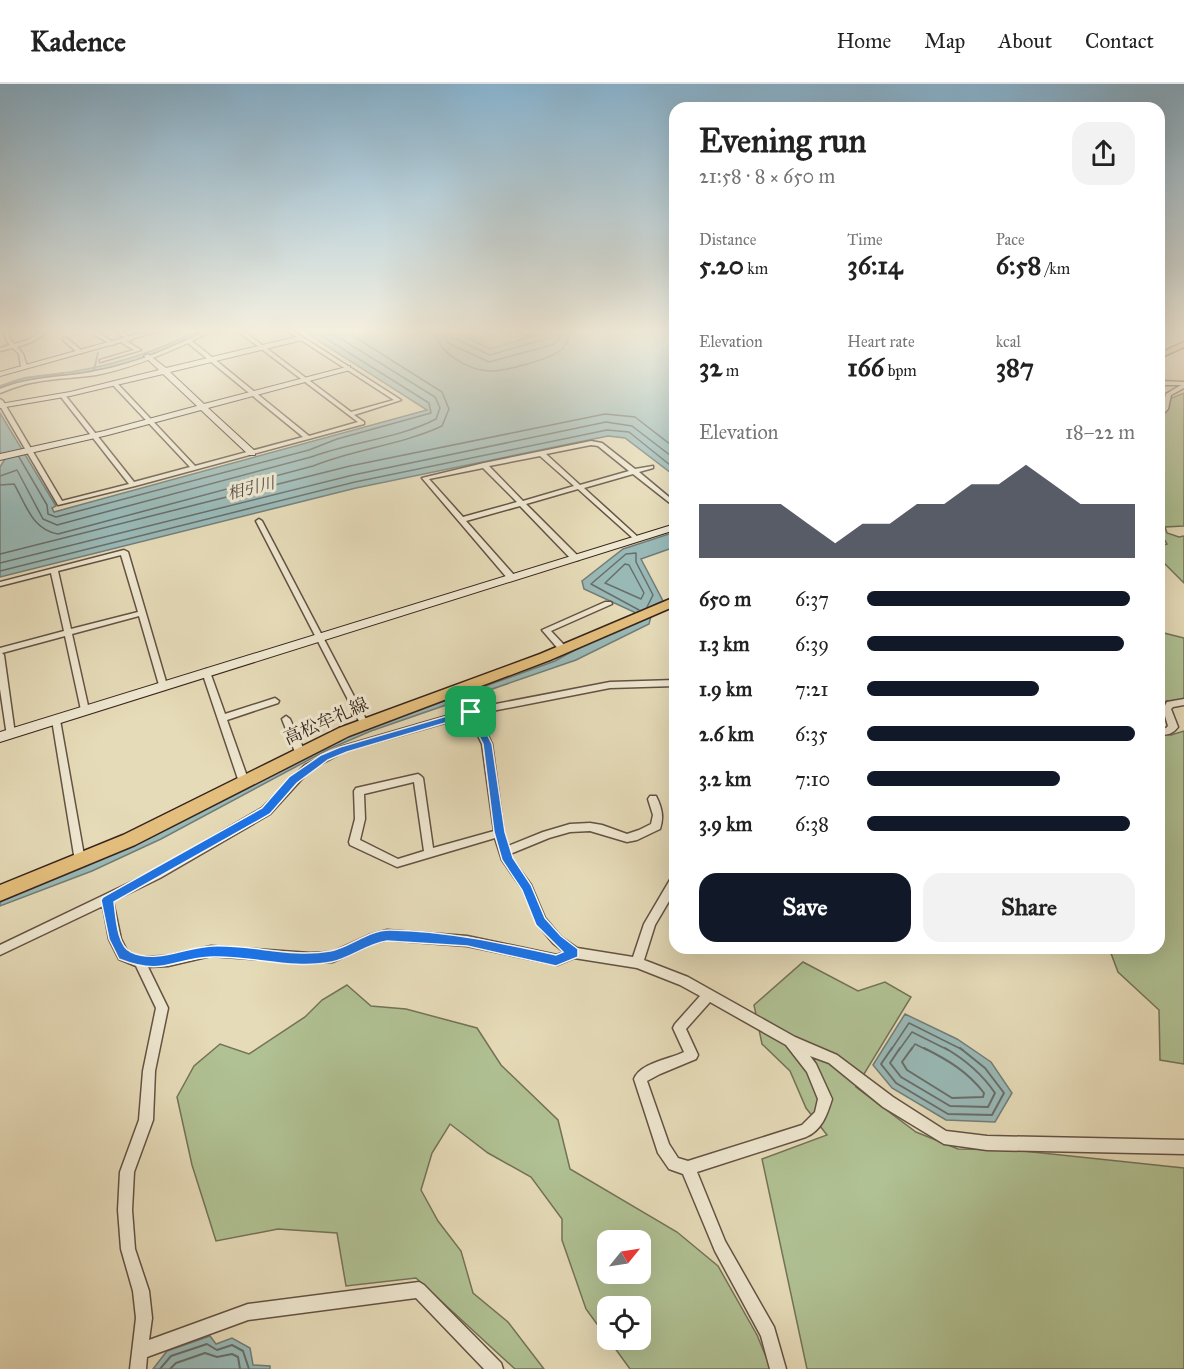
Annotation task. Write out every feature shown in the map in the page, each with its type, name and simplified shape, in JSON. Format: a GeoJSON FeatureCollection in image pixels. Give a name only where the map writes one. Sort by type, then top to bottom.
{"type":"FeatureCollection","features":[{"type":"Feature","properties":{"kind":"main road","name":"高松牟礼線"},"geometry":{"type":"LineString","coordinates":[[0,893],[80,861],[244,782],[300,752],[364,723],[563,649],[669,604]]}},
{"type":"Feature","properties":{"kind":"street"},"geometry":{"type":"LineString","coordinates":[[91,389],[63,396],[1,404],[26,451],[60,504],[362,423],[316,389]]}},
{"type":"Feature","properties":{"kind":"street"},"geometry":{"type":"LineString","coordinates":[[120,389],[194,468]]}},
{"type":"Feature","properties":{"kind":"street"},"geometry":{"type":"LineString","coordinates":[[183,389],[252,453]]}},
{"type":"Feature","properties":{"kind":"street"},"geometry":{"type":"LineString","coordinates":[[249,389],[308,438]]}},
{"type":"Feature","properties":{"kind":"street"},"geometry":{"type":"LineString","coordinates":[[1,456],[94,436],[270,389]]}},
{"type":"Feature","properties":{"kind":"street"},"geometry":{"type":"LineString","coordinates":[[350,414],[398,400],[380,389]]}},
{"type":"Feature","properties":{"kind":"street"},"geometry":{"type":"LineString","coordinates":[[1165,409],[1169,394],[1177,389]]}},
{"type":"Feature","properties":{"kind":"street"},"geometry":{"type":"LineString","coordinates":[[63,396],[133,485]]}},
{"type":"Feature","properties":{"kind":"street"},"geometry":{"type":"LineString","coordinates":[[511,577],[425,478],[591,443],[600,444],[669,500]]}},
{"type":"Feature","properties":{"kind":"street"},"geometry":{"type":"LineString","coordinates":[[542,453],[637,539]]}},
{"type":"Feature","properties":{"kind":"street"},"geometry":{"type":"LineString","coordinates":[[484,465],[575,558]]}},
{"type":"Feature","properties":{"kind":"street"},"geometry":{"type":"LineString","coordinates":[[461,520],[651,467]]}},
{"type":"Feature","properties":{"kind":"street"},"geometry":{"type":"LineString","coordinates":[[259,521],[364,723]]}},
{"type":"Feature","properties":{"kind":"street"},"geometry":{"type":"LineString","coordinates":[[142,613],[0,653],[5,736],[669,529]]}},
{"type":"Feature","properties":{"kind":"street"},"geometry":{"type":"LineString","coordinates":[[0,584],[124,552],[163,685]]}},
{"type":"Feature","properties":{"kind":"street"},"geometry":{"type":"LineString","coordinates":[[54,570],[85,710]]}},
{"type":"Feature","properties":{"kind":"street"},"geometry":{"type":"LineString","coordinates":[[563,649],[546,630],[608,604]]}},
{"type":"Feature","properties":{"kind":"street"},"geometry":{"type":"LineString","coordinates":[[206,672],[244,782]]}},
{"type":"Feature","properties":{"kind":"street"},"geometry":{"type":"LineString","coordinates":[[0,950],[107,900],[266,811],[293,780],[325,758],[344,749],[471,712],[610,685],[669,683]]}},
{"type":"Feature","properties":{"kind":"street"},"geometry":{"type":"LineString","coordinates":[[461,688],[488,744],[500,832],[505,852],[527,888],[541,921],[557,940],[573,953],[637,963],[684,981],[790,1041],[833,1059],[888,1102],[944,1137],[987,1143],[1184,1147]]}},
{"type":"Feature","properties":{"kind":"street"},"geometry":{"type":"LineString","coordinates":[[222,718],[275,701]]}},
{"type":"Feature","properties":{"kind":"street"},"geometry":{"type":"LineString","coordinates":[[1165,731],[1173,727],[1167,709],[1170,704],[1184,702]]}},
{"type":"Feature","properties":{"kind":"street"},"geometry":{"type":"LineString","coordinates":[[286,719],[300,752]]}},
{"type":"Feature","properties":{"kind":"street"},"geometry":{"type":"LineString","coordinates":[[56,720],[80,861]]}},
{"type":"Feature","properties":{"kind":"street"},"geometry":{"type":"LineString","coordinates":[[429,853],[418,778],[359,791],[360,819],[354,842],[397,863],[500,832]]}},
{"type":"Feature","properties":{"kind":"street"},"geometry":{"type":"LineString","coordinates":[[505,852],[542,835],[590,827],[626,840],[635,838],[656,826],[658,815],[653,799]]}},
{"type":"Feature","properties":{"kind":"street"},"geometry":{"type":"LineString","coordinates":[[637,963],[650,924],[669,891]]}},
{"type":"Feature","properties":{"kind":"street"},"geometry":{"type":"LineString","coordinates":[[107,900],[115,939],[123,955],[140,962],[168,961],[211,951],[310,958],[333,957],[373,938],[387,935],[467,941],[556,960],[573,953]]}},
{"type":"Feature","properties":{"kind":"street"},"geometry":{"type":"LineString","coordinates":[[138,1369],[144,1318],[141,1291],[128,1249],[125,1210],[127,1172],[146,1120],[150,1090],[149,1071],[162,1008],[140,962]]}},
{"type":"Feature","properties":{"kind":"street"},"geometry":{"type":"LineString","coordinates":[[709,995],[679,1028],[692,1055],[675,1064],[647,1071],[640,1079],[663,1148],[674,1164],[688,1168],[806,1130],[820,1116],[825,1099],[812,1068],[790,1041]]}},
{"type":"Feature","properties":{"kind":"street"},"geometry":{"type":"LineString","coordinates":[[688,1168],[720,1246],[768,1333],[778,1369]]}},
{"type":"Feature","properties":{"kind":"street"},"geometry":{"type":"LineString","coordinates":[[141,1351],[248,1312],[419,1290],[495,1369]]}},
{"type":"Feature","properties":{"kind":"green space"},"geometry":{"type":"Polygon","coordinates":[[[1184,393],[1184,526],[1165,527],[1165,401],[1184,393]]]}},
{"type":"Feature","properties":{"kind":"green space"},"geometry":{"type":"Polygon","coordinates":[[[1165,527],[1167,533],[1179,537],[1184,536],[1184,583],[1165,564],[1165,545],[1167,544],[1165,527]]]}},
{"type":"Feature","properties":{"kind":"green space"},"geometry":{"type":"Polygon","coordinates":[[[1165,633],[1184,638],[1184,700],[1166,701],[1165,704],[1165,633]]]}},
{"type":"Feature","properties":{"kind":"green space"},"geometry":{"type":"Polygon","coordinates":[[[1184,731],[1184,1064],[1160,1060],[1159,1010],[1118,972],[1111,954],[1165,954],[1165,734],[1184,731]]]}},
{"type":"Feature","properties":{"kind":"green space"},"geometry":{"type":"Polygon","coordinates":[[[803,962],[858,991],[885,982],[911,997],[856,1087],[916,1132],[958,1149],[1013,1150],[1184,1168],[1184,1369],[807,1369],[762,1159],[827,1135],[806,1108],[790,1071],[762,1044],[754,1005],[803,962]]]}},
{"type":"Feature","properties":{"kind":"green space"},"geometry":{"type":"Polygon","coordinates":[[[347,985],[371,1006],[406,1009],[477,1028],[501,1065],[558,1120],[570,1169],[677,1232],[718,1266],[757,1335],[771,1369],[630,1369],[616,1350],[651,1350],[651,1296],[597,1296],[597,1324],[586,1309],[562,1240],[562,1219],[531,1177],[488,1153],[450,1124],[432,1153],[421,1190],[438,1221],[461,1251],[473,1293],[508,1322],[544,1369],[515,1369],[416,1278],[346,1286],[337,1233],[278,1229],[216,1241],[192,1165],[177,1097],[194,1066],[220,1044],[249,1054],[305,1017],[322,1000],[347,985]]]}},
{"type":"Feature","properties":{"kind":"water","name":"相引川"},"geometry":{"type":"Polygon","coordinates":[[[394,389],[669,389],[669,471],[625,438],[608,436],[356,488],[0,577],[0,467],[5,459],[0,452],[0,413],[56,506],[52,508],[54,512],[427,410],[394,389]]]}},
{"type":"Feature","properties":{"kind":"water"},"geometry":{"type":"Polygon","coordinates":[[[669,534],[669,549],[641,559],[663,601],[654,605],[649,624],[576,660],[371,731],[329,749],[161,839],[92,871],[0,906],[0,898],[327,743],[555,661],[596,638],[633,623],[634,612],[584,589],[582,581],[623,549],[669,534]]]}},
{"type":"Feature","properties":{"kind":"water"},"geometry":{"type":"Polygon","coordinates":[[[905,1014],[957,1039],[991,1062],[1012,1093],[995,1122],[946,1120],[892,1088],[873,1065],[905,1014]]]}},
{"type":"Feature","properties":{"kind":"water"},"geometry":{"type":"Polygon","coordinates":[[[210,1336],[216,1344],[232,1338],[250,1348],[253,1365],[270,1366],[270,1369],[153,1369],[167,1351],[210,1336]]]}},
{"type":"Feature","properties":{"kind":"route"},"geometry":{"type":"LineString","coordinates":[[471,712],[488,744],[501,839],[507,860],[527,888],[541,921],[557,940],[573,953],[556,960],[511,948],[467,941],[387,935],[373,938],[333,957],[252,956],[211,951],[168,961],[140,962],[123,955],[115,939],[107,900],[156,875],[266,811],[293,780],[308,767],[325,758],[344,749],[471,712]]}}]}
